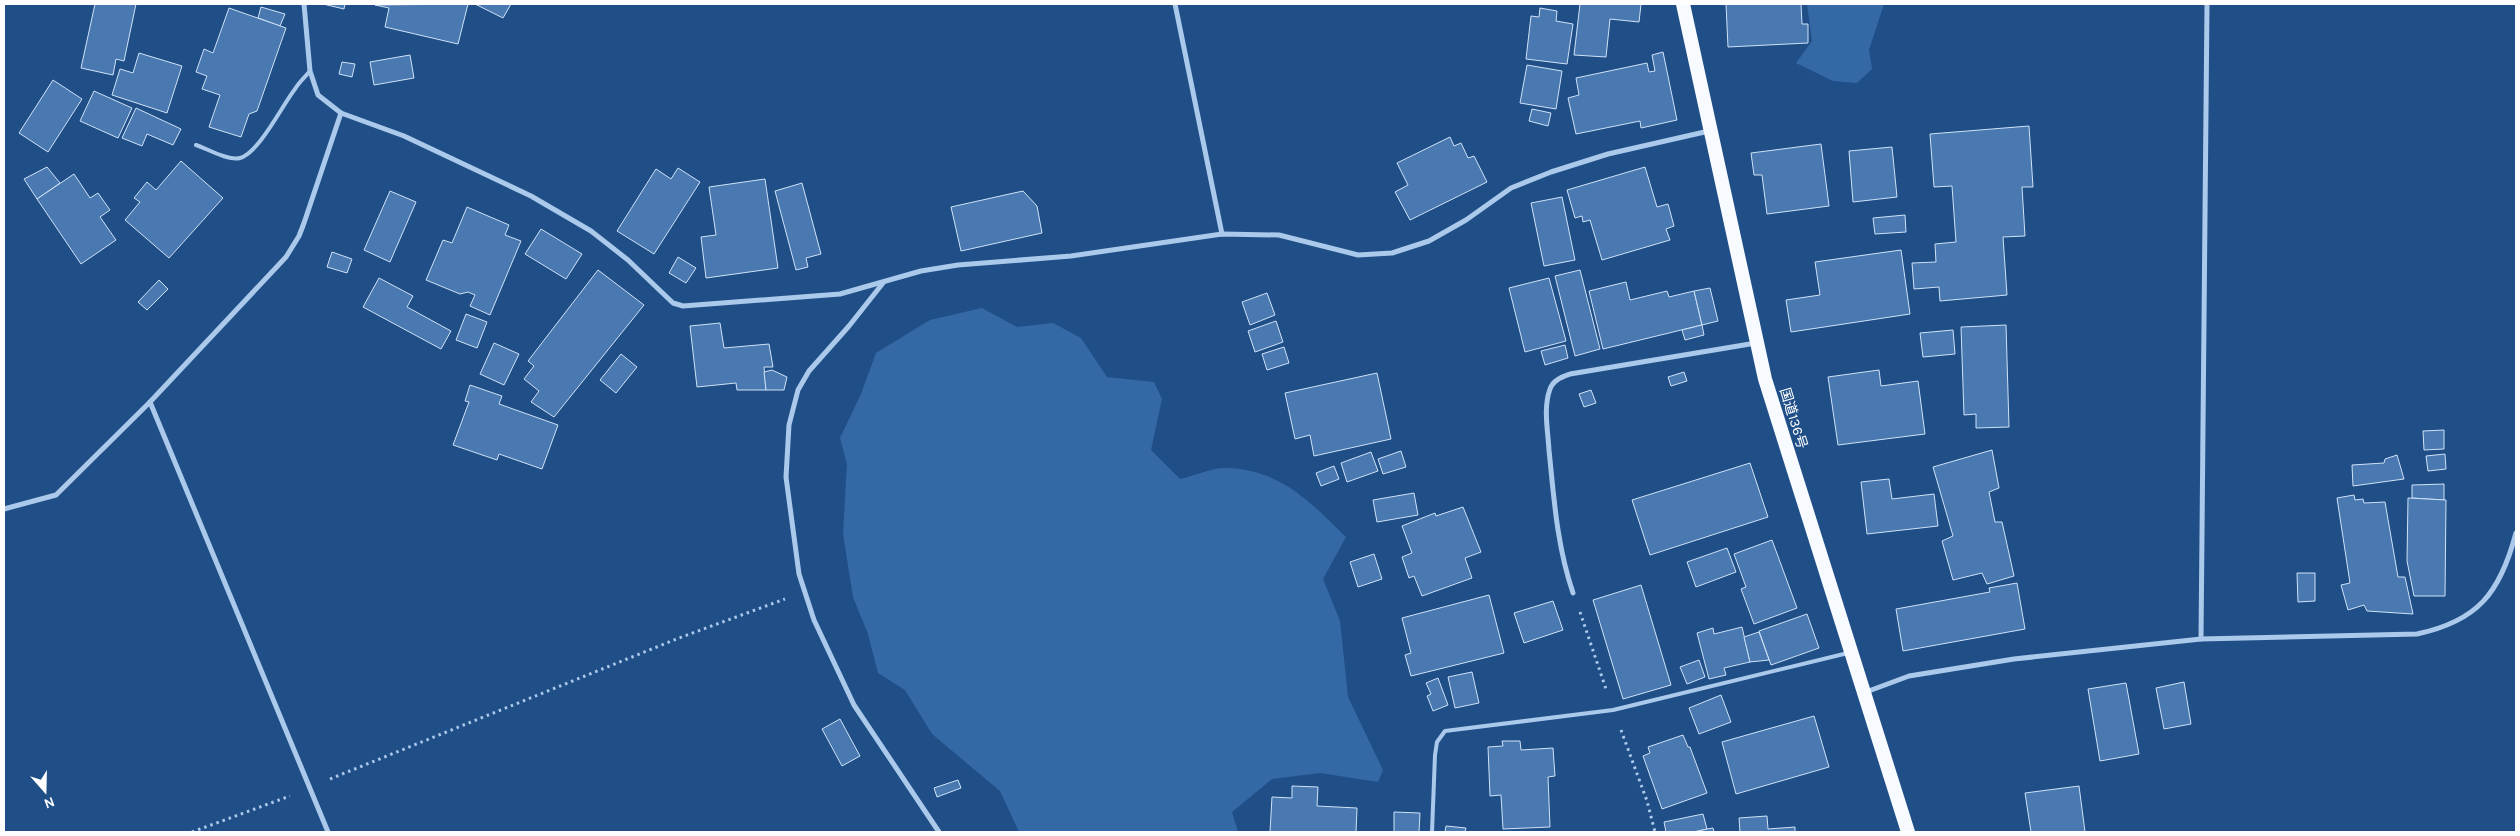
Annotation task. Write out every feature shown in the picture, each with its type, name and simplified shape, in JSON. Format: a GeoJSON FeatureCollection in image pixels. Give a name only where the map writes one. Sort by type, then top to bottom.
{"type":"FeatureCollection","features":[{"type":"Feature","properties":{"kind":"highway","name":"国道136号"},"geometry":{"type":"LineString","coordinates":[[1683,4],[1764,379],[1908,832]]}},
{"type":"Feature","properties":{"kind":"street"},"geometry":{"type":"LineString","coordinates":[[304,4],[310,71],[318,95],[341,112],[404,136],[532,196],[591,231],[628,260],[673,303],[699,306],[840,294],[920,271],[958,265],[1071,256],[1222,234],[1279,235],[1358,255],[1392,253],[1429,240],[1466,220],[1511,188],[1551,172],[1608,154],[1709,131]]}},
{"type":"Feature","properties":{"kind":"street"},"geometry":{"type":"LineString","coordinates":[[1175,4],[1222,234]]}},
{"type":"Feature","properties":{"kind":"street"},"geometry":{"type":"LineString","coordinates":[[2201,639],[2207,4]]}},
{"type":"Feature","properties":{"kind":"street"},"geometry":{"type":"LineString","coordinates":[[4,509],[56,495],[150,402],[286,257],[299,236],[304,223],[341,112]]}},
{"type":"Feature","properties":{"kind":"street"},"geometry":{"type":"LineString","coordinates":[[883,283],[854,320],[809,370],[798,390],[791,410],[786,477],[799,574],[814,620],[854,705],[939,832]]}},
{"type":"Feature","properties":{"kind":"street"},"geometry":{"type":"LineString","coordinates":[[1574,593],[1561,552],[1555,515],[1546,418],[1550,388],[1558,379],[1570,374],[1757,343]]}},
{"type":"Feature","properties":{"kind":"street"},"geometry":{"type":"LineString","coordinates":[[150,402],[328,832]]}},
{"type":"Feature","properties":{"kind":"street"},"geometry":{"type":"LineString","coordinates":[[1863,693],[1909,676],[2014,659],[2201,639],[2417,634],[2443,628],[2464,619],[2483,603],[2498,583],[2516,533]]}},
{"type":"Feature","properties":{"kind":"lane"},"geometry":{"type":"LineString","coordinates":[[196,144],[233,158],[241,158],[252,150],[275,121],[295,89],[310,71]]}},
{"type":"Feature","properties":{"kind":"lane"},"geometry":{"type":"LineString","coordinates":[[1432,832],[1435,755],[1437,742],[1445,731],[1613,710],[1850,652]]}},
{"type":"Feature","properties":{"kind":"path"},"geometry":{"type":"LineString","coordinates":[[192,832],[310,788],[679,638],[804,592]]}},
{"type":"Feature","properties":{"kind":"shaded area"},"geometry":{"type":"Polygon","coordinates":[[[1807,4],[1884,4],[1869,50],[1872,69],[1857,83],[1833,81],[1796,63],[1812,41],[1807,4]]]}},
{"type":"Feature","properties":{"kind":"shaded area"},"geometry":{"type":"Polygon","coordinates":[[[982,308],[1017,327],[1053,323],[1081,338],[1107,377],[1154,382],[1162,399],[1151,450],[1180,479],[1220,468],[1262,474],[1292,489],[1346,537],[1323,579],[1340,621],[1348,697],[1383,770],[1378,782],[1320,773],[1272,779],[1232,812],[1238,832],[1019,832],[1000,791],[932,734],[905,690],[878,673],[868,634],[853,597],[843,534],[847,464],[840,438],[861,394],[876,353],[930,320],[982,308]]]}},
{"type":"Feature","properties":{"kind":"building"},"geometry":{"type":"Polygon","coordinates":[[[95,4],[136,4],[124,61],[116,59],[113,75],[81,68],[95,4]]]}},
{"type":"Feature","properties":{"kind":"building"},"geometry":{"type":"Polygon","coordinates":[[[323,4],[345,4],[344,9],[323,4]]]}},
{"type":"Feature","properties":{"kind":"building"},"geometry":{"type":"Polygon","coordinates":[[[468,4],[458,44],[385,27],[389,8],[375,5],[468,4]]]}},
{"type":"Feature","properties":{"kind":"building"},"geometry":{"type":"Polygon","coordinates":[[[475,4],[511,4],[503,18],[475,4]]]}},
{"type":"Feature","properties":{"kind":"building"},"geometry":{"type":"Polygon","coordinates":[[[1580,4],[1641,4],[1639,22],[1610,19],[1606,57],[1574,55],[1580,4]]]}},
{"type":"Feature","properties":{"kind":"building"},"geometry":{"type":"Polygon","coordinates":[[[1726,4],[1801,4],[1802,24],[1808,24],[1808,43],[1728,47],[1726,4]]]}},
{"type":"Feature","properties":{"kind":"building"},"geometry":{"type":"Polygon","coordinates":[[[261,7],[285,14],[280,26],[258,18],[261,7]]]}},
{"type":"Feature","properties":{"kind":"building"},"geometry":{"type":"Polygon","coordinates":[[[229,8],[286,28],[257,111],[249,114],[241,137],[209,127],[220,95],[202,89],[207,76],[196,72],[204,49],[213,53],[229,8]]]}},
{"type":"Feature","properties":{"kind":"building"},"geometry":{"type":"Polygon","coordinates":[[[1540,8],[1557,11],[1556,21],[1573,24],[1567,64],[1526,59],[1531,16],[1539,17],[1540,8]]]}},
{"type":"Feature","properties":{"kind":"building"},"geometry":{"type":"Polygon","coordinates":[[[1663,52],[1677,120],[1641,128],[1640,121],[1576,134],[1568,98],[1579,95],[1576,78],[1647,63],[1649,72],[1655,71],[1652,55],[1663,52]]]}},
{"type":"Feature","properties":{"kind":"building"},"geometry":{"type":"Polygon","coordinates":[[[139,53],[182,66],[167,113],[112,95],[120,69],[133,73],[139,53]]]}},
{"type":"Feature","properties":{"kind":"building"},"geometry":{"type":"Polygon","coordinates":[[[410,55],[414,78],[374,85],[370,62],[410,55]]]}},
{"type":"Feature","properties":{"kind":"building"},"geometry":{"type":"Polygon","coordinates":[[[342,62],[355,64],[352,77],[339,74],[342,62]]]}},
{"type":"Feature","properties":{"kind":"building"},"geometry":{"type":"Polygon","coordinates":[[[1527,65],[1562,71],[1556,109],[1520,103],[1527,65]]]}},
{"type":"Feature","properties":{"kind":"building"},"geometry":{"type":"Polygon","coordinates":[[[53,80],[82,99],[48,152],[19,133],[53,80]]]}},
{"type":"Feature","properties":{"kind":"building"},"geometry":{"type":"Polygon","coordinates":[[[94,91],[132,108],[118,138],[80,121],[94,91]]]}},
{"type":"Feature","properties":{"kind":"building"},"geometry":{"type":"Polygon","coordinates":[[[136,108],[181,129],[173,145],[147,134],[142,146],[122,138],[136,108]]]}},
{"type":"Feature","properties":{"kind":"building"},"geometry":{"type":"Polygon","coordinates":[[[1532,109],[1551,113],[1548,126],[1529,121],[1532,109]]]}},
{"type":"Feature","properties":{"kind":"building"},"geometry":{"type":"Polygon","coordinates":[[[2029,126],[2033,187],[2022,187],[2025,236],[2003,237],[2007,295],[1940,301],[1939,287],[1914,289],[1912,263],[1936,262],[1935,244],[1956,242],[1952,186],[1934,187],[1930,134],[2029,126]]]}},
{"type":"Feature","properties":{"kind":"building"},"geometry":{"type":"Polygon","coordinates":[[[1450,137],[1454,146],[1461,143],[1468,158],[1474,156],[1487,182],[1410,220],[1395,192],[1408,185],[1397,163],[1450,137]]]}},
{"type":"Feature","properties":{"kind":"building"},"geometry":{"type":"Polygon","coordinates":[[[1821,144],[1829,206],[1767,214],[1762,175],[1754,175],[1751,153],[1821,144]]]}},
{"type":"Feature","properties":{"kind":"building"},"geometry":{"type":"Polygon","coordinates":[[[1892,147],[1897,197],[1853,202],[1849,151],[1892,147]]]}},
{"type":"Feature","properties":{"kind":"building"},"geometry":{"type":"Polygon","coordinates":[[[181,161],[223,198],[169,258],[125,220],[140,202],[134,198],[147,182],[156,190],[181,161]]]}},
{"type":"Feature","properties":{"kind":"building"},"geometry":{"type":"Polygon","coordinates":[[[47,167],[60,183],[37,199],[24,179],[47,167]]]}},
{"type":"Feature","properties":{"kind":"building"},"geometry":{"type":"Polygon","coordinates":[[[1645,167],[1657,207],[1668,204],[1674,226],[1666,229],[1670,240],[1602,260],[1590,220],[1583,222],[1582,216],[1575,218],[1567,190],[1645,167]]]}},
{"type":"Feature","properties":{"kind":"building"},"geometry":{"type":"Polygon","coordinates":[[[678,168],[700,182],[654,254],[617,231],[656,169],[671,179],[678,168]]]}},
{"type":"Feature","properties":{"kind":"building"},"geometry":{"type":"Polygon","coordinates":[[[74,174],[90,198],[98,193],[110,210],[100,217],[116,240],[81,264],[37,199],[74,174]]]}},
{"type":"Feature","properties":{"kind":"building"},"geometry":{"type":"Polygon","coordinates":[[[765,179],[778,268],[706,278],[701,237],[716,235],[709,187],[765,179]]]}},
{"type":"Feature","properties":{"kind":"building"},"geometry":{"type":"Polygon","coordinates":[[[802,183],[821,254],[806,258],[808,267],[796,270],[775,191],[802,183]]]}},
{"type":"Feature","properties":{"kind":"building"},"geometry":{"type":"Polygon","coordinates":[[[390,191],[416,202],[390,262],[364,250],[390,191]]]}},
{"type":"Feature","properties":{"kind":"building"},"geometry":{"type":"Polygon","coordinates":[[[1023,191],[1037,206],[1042,233],[961,251],[951,207],[1023,191]]]}},
{"type":"Feature","properties":{"kind":"building"},"geometry":{"type":"Polygon","coordinates":[[[1562,197],[1575,260],[1544,266],[1531,203],[1562,197]]]}},
{"type":"Feature","properties":{"kind":"building"},"geometry":{"type":"Polygon","coordinates":[[[467,207],[509,225],[505,235],[521,241],[490,315],[470,306],[475,295],[468,292],[460,294],[426,280],[443,240],[452,243],[467,207]]]}},
{"type":"Feature","properties":{"kind":"building"},"geometry":{"type":"Polygon","coordinates":[[[1905,215],[1906,232],[1875,234],[1873,218],[1905,215]]]}},
{"type":"Feature","properties":{"kind":"building"},"geometry":{"type":"Polygon","coordinates":[[[541,229],[582,254],[566,279],[525,254],[541,229]]]}},
{"type":"Feature","properties":{"kind":"building"},"geometry":{"type":"Polygon","coordinates":[[[1901,250],[1910,314],[1791,332],[1786,300],[1820,295],[1815,262],[1901,250]]]}},
{"type":"Feature","properties":{"kind":"building"},"geometry":{"type":"Polygon","coordinates":[[[332,252],[352,259],[347,273],[327,267],[332,252]]]}},
{"type":"Feature","properties":{"kind":"building"},"geometry":{"type":"Polygon","coordinates":[[[678,257],[696,268],[686,283],[669,273],[678,257]]]}},
{"type":"Feature","properties":{"kind":"building"},"geometry":{"type":"Polygon","coordinates":[[[598,270],[644,305],[554,417],[531,402],[539,391],[524,379],[534,366],[528,361],[598,270]]]}},
{"type":"Feature","properties":{"kind":"building"},"geometry":{"type":"Polygon","coordinates":[[[1580,270],[1600,349],[1575,356],[1555,276],[1580,270]]]}},
{"type":"Feature","properties":{"kind":"building"},"geometry":{"type":"Polygon","coordinates":[[[379,278],[413,296],[407,307],[451,331],[441,349],[363,307],[379,278]]]}},
{"type":"Feature","properties":{"kind":"building"},"geometry":{"type":"Polygon","coordinates":[[[1549,278],[1566,341],[1525,352],[1509,288],[1549,278]]]}},
{"type":"Feature","properties":{"kind":"building"},"geometry":{"type":"Polygon","coordinates":[[[159,280],[168,289],[147,310],[138,302],[159,280]]]}},
{"type":"Feature","properties":{"kind":"building"},"geometry":{"type":"Polygon","coordinates":[[[1626,282],[1630,300],[1667,291],[1669,297],[1694,291],[1702,325],[1603,349],[1589,291],[1626,282]]]}},
{"type":"Feature","properties":{"kind":"building"},"geometry":{"type":"Polygon","coordinates":[[[1710,288],[1718,321],[1702,325],[1694,291],[1710,288]]]}},
{"type":"Feature","properties":{"kind":"building"},"geometry":{"type":"Polygon","coordinates":[[[1267,293],[1275,315],[1250,325],[1242,302],[1267,293]]]}},
{"type":"Feature","properties":{"kind":"building"},"geometry":{"type":"Polygon","coordinates":[[[466,314],[487,322],[477,348],[456,340],[466,314]]]}},
{"type":"Feature","properties":{"kind":"building"},"geometry":{"type":"Polygon","coordinates":[[[1276,321],[1283,342],[1255,352],[1248,331],[1276,321]]]}},
{"type":"Feature","properties":{"kind":"building"},"geometry":{"type":"Polygon","coordinates":[[[720,323],[724,348],[769,344],[773,367],[764,367],[766,390],[737,390],[736,383],[697,387],[690,326],[720,323]]]}},
{"type":"Feature","properties":{"kind":"building"},"geometry":{"type":"Polygon","coordinates":[[[1702,325],[1704,335],[1685,340],[1682,330],[1702,325]]]}},
{"type":"Feature","properties":{"kind":"building"},"geometry":{"type":"Polygon","coordinates":[[[2006,325],[2009,427],[1976,428],[1976,414],[1964,415],[1961,327],[2006,325]]]}},
{"type":"Feature","properties":{"kind":"building"},"geometry":{"type":"Polygon","coordinates":[[[1953,330],[1955,354],[1923,357],[1920,333],[1953,330]]]}},
{"type":"Feature","properties":{"kind":"building"},"geometry":{"type":"Polygon","coordinates":[[[494,343],[519,354],[504,385],[480,374],[494,343]]]}},
{"type":"Feature","properties":{"kind":"building"},"geometry":{"type":"Polygon","coordinates":[[[1565,345],[1568,358],[1545,365],[1541,351],[1565,345]]]}},
{"type":"Feature","properties":{"kind":"building"},"geometry":{"type":"Polygon","coordinates":[[[1284,347],[1289,363],[1267,370],[1262,354],[1284,347]]]}},
{"type":"Feature","properties":{"kind":"building"},"geometry":{"type":"Polygon","coordinates":[[[621,354],[637,367],[616,393],[600,380],[621,354]]]}},
{"type":"Feature","properties":{"kind":"building"},"geometry":{"type":"Polygon","coordinates":[[[772,370],[787,377],[784,390],[766,390],[764,372],[772,370]]]}},
{"type":"Feature","properties":{"kind":"building"},"geometry":{"type":"Polygon","coordinates":[[[1879,370],[1881,386],[1918,381],[1925,434],[1838,445],[1828,377],[1879,370]]]}},
{"type":"Feature","properties":{"kind":"building"},"geometry":{"type":"Polygon","coordinates":[[[1684,372],[1687,381],[1671,386],[1668,377],[1684,372]]]}},
{"type":"Feature","properties":{"kind":"building"},"geometry":{"type":"Polygon","coordinates":[[[1377,373],[1391,439],[1314,456],[1310,435],[1295,439],[1285,393],[1377,373]]]}},
{"type":"Feature","properties":{"kind":"building"},"geometry":{"type":"Polygon","coordinates":[[[470,385],[502,396],[499,404],[558,425],[542,469],[499,454],[497,460],[453,445],[469,402],[465,401],[470,385]]]}},
{"type":"Feature","properties":{"kind":"building"},"geometry":{"type":"Polygon","coordinates":[[[1591,390],[1596,403],[1584,407],[1579,394],[1591,390]]]}},
{"type":"Feature","properties":{"kind":"building"},"geometry":{"type":"Polygon","coordinates":[[[2444,430],[2444,449],[2424,450],[2423,431],[2444,430]]]}},
{"type":"Feature","properties":{"kind":"building"},"geometry":{"type":"Polygon","coordinates":[[[1992,450],[1999,488],[1989,492],[1995,522],[2002,522],[2014,576],[1987,584],[1982,573],[1953,580],[1942,541],[1953,536],[1933,467],[1992,450]]]}},
{"type":"Feature","properties":{"kind":"building"},"geometry":{"type":"Polygon","coordinates":[[[1401,451],[1406,467],[1383,474],[1378,459],[1401,451]]]}},
{"type":"Feature","properties":{"kind":"building"},"geometry":{"type":"Polygon","coordinates":[[[1371,452],[1378,471],[1347,482],[1341,463],[1371,452]]]}},
{"type":"Feature","properties":{"kind":"building"},"geometry":{"type":"Polygon","coordinates":[[[2445,454],[2446,469],[2428,471],[2426,456],[2445,454]]]}},
{"type":"Feature","properties":{"kind":"building"},"geometry":{"type":"Polygon","coordinates":[[[2397,455],[2404,479],[2353,486],[2352,465],[2384,463],[2385,459],[2397,455]]]}},
{"type":"Feature","properties":{"kind":"building"},"geometry":{"type":"Polygon","coordinates":[[[1750,463],[1768,517],[1650,555],[1632,500],[1750,463]]]}},
{"type":"Feature","properties":{"kind":"building"},"geometry":{"type":"Polygon","coordinates":[[[1334,466],[1339,479],[1321,486],[1316,473],[1334,466]]]}},
{"type":"Feature","properties":{"kind":"building"},"geometry":{"type":"Polygon","coordinates":[[[1889,479],[1892,499],[1934,494],[1938,526],[1867,534],[1861,482],[1889,479]]]}},
{"type":"Feature","properties":{"kind":"building"},"geometry":{"type":"Polygon","coordinates":[[[2444,484],[2444,500],[2412,498],[2412,485],[2444,484]]]}},
{"type":"Feature","properties":{"kind":"building"},"geometry":{"type":"Polygon","coordinates":[[[1414,493],[1418,515],[1377,522],[1373,500],[1414,493]]]}},
{"type":"Feature","properties":{"kind":"building"},"geometry":{"type":"Polygon","coordinates":[[[2354,495],[2355,500],[2363,499],[2364,503],[2385,502],[2398,577],[2405,577],[2413,614],[2367,611],[2364,605],[2348,610],[2341,585],[2350,583],[2337,498],[2354,495]]]}},
{"type":"Feature","properties":{"kind":"building"},"geometry":{"type":"Polygon","coordinates":[[[2408,498],[2446,500],[2445,596],[2414,596],[2407,561],[2408,498]]]}},
{"type":"Feature","properties":{"kind":"building"},"geometry":{"type":"Polygon","coordinates":[[[1463,507],[1481,552],[1465,558],[1472,578],[1422,596],[1414,576],[1409,578],[1402,557],[1412,553],[1402,526],[1435,513],[1436,516],[1463,507]]]}},
{"type":"Feature","properties":{"kind":"building"},"geometry":{"type":"Polygon","coordinates":[[[1772,540],[1797,608],[1754,624],[1741,589],[1746,587],[1734,554],[1772,540]]]}},
{"type":"Feature","properties":{"kind":"building"},"geometry":{"type":"Polygon","coordinates":[[[1727,548],[1736,572],[1696,587],[1687,562],[1727,548]]]}},
{"type":"Feature","properties":{"kind":"building"},"geometry":{"type":"Polygon","coordinates":[[[1374,554],[1382,579],[1358,587],[1350,562],[1374,554]]]}},
{"type":"Feature","properties":{"kind":"building"},"geometry":{"type":"Polygon","coordinates":[[[2297,573],[2315,573],[2315,601],[2298,602],[2297,573]]]}},
{"type":"Feature","properties":{"kind":"building"},"geometry":{"type":"Polygon","coordinates":[[[2017,583],[2025,629],[1903,651],[1896,609],[1990,592],[1989,588],[2017,583]]]}},
{"type":"Feature","properties":{"kind":"building"},"geometry":{"type":"Polygon","coordinates":[[[1641,585],[1671,685],[1623,699],[1593,600],[1641,585]]]}},
{"type":"Feature","properties":{"kind":"building"},"geometry":{"type":"Polygon","coordinates":[[[1489,595],[1504,653],[1411,676],[1405,655],[1411,653],[1402,618],[1489,595]]]}},
{"type":"Feature","properties":{"kind":"building"},"geometry":{"type":"Polygon","coordinates":[[[1553,601],[1563,630],[1524,643],[1514,613],[1553,601]]]}},
{"type":"Feature","properties":{"kind":"building"},"geometry":{"type":"Polygon","coordinates":[[[1807,614],[1819,648],[1771,665],[1759,631],[1807,614]]]}},
{"type":"Feature","properties":{"kind":"building"},"geometry":{"type":"Polygon","coordinates":[[[1742,627],[1750,662],[1724,668],[1726,675],[1709,679],[1697,633],[1713,628],[1714,634],[1742,627]]]}},
{"type":"Feature","properties":{"kind":"building"},"geometry":{"type":"Polygon","coordinates":[[[1759,632],[1769,660],[1750,662],[1744,637],[1759,632]]]}},
{"type":"Feature","properties":{"kind":"building"},"geometry":{"type":"Polygon","coordinates":[[[1699,660],[1705,677],[1687,684],[1680,667],[1699,660]]]}},
{"type":"Feature","properties":{"kind":"building"},"geometry":{"type":"Polygon","coordinates":[[[1472,672],[1479,703],[1455,708],[1448,677],[1472,672]]]}},
{"type":"Feature","properties":{"kind":"building"},"geometry":{"type":"Polygon","coordinates":[[[1438,678],[1448,705],[1433,711],[1427,696],[1431,694],[1426,683],[1438,678]]]}},
{"type":"Feature","properties":{"kind":"building"},"geometry":{"type":"Polygon","coordinates":[[[2184,682],[2191,724],[2164,729],[2156,688],[2184,682]]]}},
{"type":"Feature","properties":{"kind":"building"},"geometry":{"type":"Polygon","coordinates":[[[2126,683],[2139,754],[2100,761],[2088,689],[2126,683]]]}},
{"type":"Feature","properties":{"kind":"building"},"geometry":{"type":"Polygon","coordinates":[[[1721,695],[1731,722],[1699,734],[1689,708],[1721,695]]]}},
{"type":"Feature","properties":{"kind":"building"},"geometry":{"type":"Polygon","coordinates":[[[1814,716],[1829,767],[1736,794],[1722,742],[1814,716]]]}},
{"type":"Feature","properties":{"kind":"building"},"geometry":{"type":"Polygon","coordinates":[[[840,719],[860,756],[842,766],[822,729],[840,719]]]}},
{"type":"Feature","properties":{"kind":"building"},"geometry":{"type":"Polygon","coordinates":[[[1683,735],[1688,747],[1690,747],[1707,793],[1662,809],[1643,756],[1650,753],[1648,747],[1683,735]]]}},
{"type":"Feature","properties":{"kind":"building"},"geometry":{"type":"Polygon","coordinates":[[[1502,741],[1520,741],[1521,750],[1553,748],[1555,776],[1548,777],[1550,827],[1503,829],[1501,795],[1490,796],[1488,747],[1503,746],[1502,741]]]}},
{"type":"Feature","properties":{"kind":"building"},"geometry":{"type":"Polygon","coordinates":[[[958,780],[961,788],[937,797],[934,788],[958,780]]]}},
{"type":"Feature","properties":{"kind":"building"},"geometry":{"type":"Polygon","coordinates":[[[1292,786],[1318,787],[1317,806],[1357,808],[1356,832],[1270,832],[1272,797],[1292,798],[1292,786]]]}},
{"type":"Feature","properties":{"kind":"building"},"geometry":{"type":"Polygon","coordinates":[[[2079,786],[2085,832],[2031,832],[2025,793],[2079,786]]]}},
{"type":"Feature","properties":{"kind":"building"},"geometry":{"type":"Polygon","coordinates":[[[1394,812],[1420,813],[1419,832],[1394,832],[1394,812]]]}},
{"type":"Feature","properties":{"kind":"building"},"geometry":{"type":"Polygon","coordinates":[[[1703,814],[1707,829],[1694,832],[1666,832],[1664,822],[1703,814]]]}},
{"type":"Feature","properties":{"kind":"building"},"geometry":{"type":"Polygon","coordinates":[[[1767,816],[1768,829],[1795,827],[1795,832],[1740,832],[1739,818],[1767,816]]]}},
{"type":"Feature","properties":{"kind":"building"},"geometry":{"type":"Polygon","coordinates":[[[1446,826],[1466,828],[1465,832],[1445,832],[1446,826]]]}},
{"type":"Feature","properties":{"kind":"building"},"geometry":{"type":"Polygon","coordinates":[[[1713,828],[1714,832],[1694,832],[1707,829],[1713,828]]]}}]}
